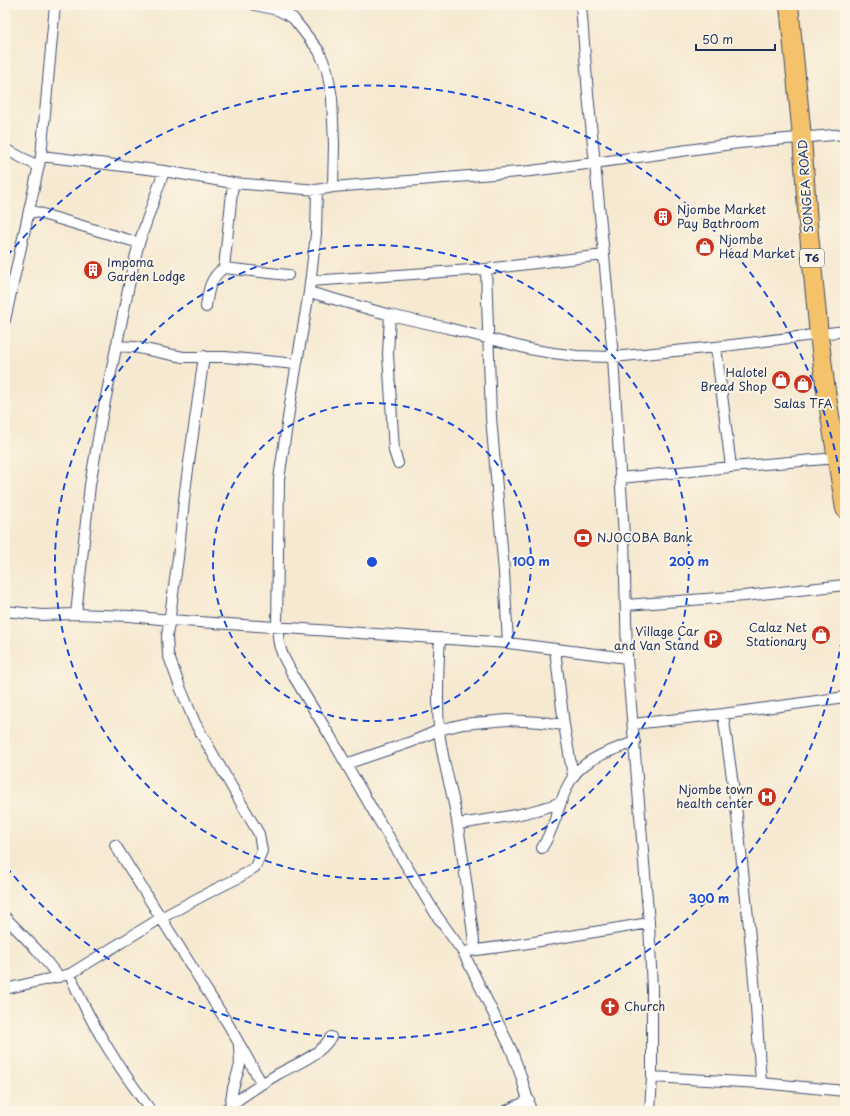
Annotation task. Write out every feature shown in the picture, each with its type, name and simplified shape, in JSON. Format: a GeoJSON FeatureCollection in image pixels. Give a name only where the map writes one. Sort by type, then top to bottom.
{"type":"FeatureCollection","features":[{"type":"Feature","properties":{"kind":"highway","name":"SONGEA ROAD"},"geometry":{"type":"LineString","coordinates":[[789,5],[819,335],[826,391],[845,510]]}},
{"type":"Feature","properties":{"kind":"street"},"geometry":{"type":"LineString","coordinates":[[5,320],[40,161],[55,5]]}},
{"type":"Feature","properties":{"kind":"street"},"geometry":{"type":"LineString","coordinates":[[255,5],[278,10],[293,18],[319,51],[327,70],[332,98],[334,144],[333,187]]}},
{"type":"Feature","properties":{"kind":"street"},"geometry":{"type":"LineString","coordinates":[[582,5],[594,163],[613,357],[624,537],[627,658],[650,923],[652,990],[652,1078],[650,1111]]}},
{"type":"Feature","properties":{"kind":"street"},"geometry":{"type":"LineString","coordinates":[[5,149],[40,161],[164,171],[233,183],[317,190],[333,187],[523,171],[739,143],[845,134]]}},
{"type":"Feature","properties":{"kind":"street"},"geometry":{"type":"LineString","coordinates":[[76,614],[90,485],[102,416],[133,266],[139,243],[164,171]]}},
{"type":"Feature","properties":{"kind":"street"},"geometry":{"type":"LineString","coordinates":[[224,268],[233,183]]}},
{"type":"Feature","properties":{"kind":"street"},"geometry":{"type":"LineString","coordinates":[[317,190],[316,234],[309,292],[283,444],[279,479],[277,627],[279,644],[283,656],[294,677],[375,814],[437,916],[463,952],[511,1049],[529,1100],[531,1111]]}},
{"type":"Feature","properties":{"kind":"street"},"geometry":{"type":"LineString","coordinates":[[29,210],[139,243]]}},
{"type":"Feature","properties":{"kind":"street"},"geometry":{"type":"LineString","coordinates":[[310,281],[486,269],[604,255]]}},
{"type":"Feature","properties":{"kind":"street"},"geometry":{"type":"LineString","coordinates":[[206,307],[212,280],[217,273],[224,268],[288,275]]}},
{"type":"Feature","properties":{"kind":"street"},"geometry":{"type":"LineString","coordinates":[[486,269],[491,417],[504,572],[508,643]]}},
{"type":"Feature","properties":{"kind":"street"},"geometry":{"type":"LineString","coordinates":[[309,292],[390,315],[529,349],[577,356],[613,357],[716,347],[845,331]]}},
{"type":"Feature","properties":{"kind":"street"},"geometry":{"type":"LineString","coordinates":[[390,315],[388,354],[394,451],[398,463]]}},
{"type":"Feature","properties":{"kind":"street"},"geometry":{"type":"LineString","coordinates":[[116,346],[142,349],[183,357],[204,356],[240,358],[296,364]]}},
{"type":"Feature","properties":{"kind":"street"},"geometry":{"type":"LineString","coordinates":[[716,347],[731,467]]}},
{"type":"Feature","properties":{"kind":"street"},"geometry":{"type":"LineString","coordinates":[[5,989],[70,974],[160,918],[249,871],[255,867],[262,851],[259,834],[195,723],[168,654],[168,637],[185,491],[204,356]]}},
{"type":"Feature","properties":{"kind":"street"},"geometry":{"type":"LineString","coordinates":[[620,478],[837,458]]}},
{"type":"Feature","properties":{"kind":"street"},"geometry":{"type":"LineString","coordinates":[[626,605],[744,596],[845,585]]}},
{"type":"Feature","properties":{"kind":"street"},"geometry":{"type":"LineString","coordinates":[[5,611],[42,615],[76,614],[129,616],[508,643],[627,658]]}},
{"type":"Feature","properties":{"kind":"street"},"geometry":{"type":"LineString","coordinates":[[440,638],[439,730],[441,750],[458,824],[475,950]]}},
{"type":"Feature","properties":{"kind":"street"},"geometry":{"type":"LineString","coordinates":[[555,649],[564,725],[573,776]]}},
{"type":"Feature","properties":{"kind":"street"},"geometry":{"type":"LineString","coordinates":[[633,724],[723,714],[845,697]]}},
{"type":"Feature","properties":{"kind":"street"},"geometry":{"type":"LineString","coordinates":[[723,714],[736,806],[749,927],[761,1083]]}},
{"type":"Feature","properties":{"kind":"street"},"geometry":{"type":"LineString","coordinates":[[346,764],[411,742],[439,730],[463,724],[507,720],[564,725]]}},
{"type":"Feature","properties":{"kind":"street"},"geometry":{"type":"LineString","coordinates":[[542,848],[549,836],[561,802],[573,776],[586,764],[604,753],[635,742]]}},
{"type":"Feature","properties":{"kind":"street"},"geometry":{"type":"LineString","coordinates":[[458,824],[491,820],[541,810],[561,802]]}},
{"type":"Feature","properties":{"kind":"street"},"geometry":{"type":"LineString","coordinates":[[115,845],[239,1042],[262,1084]]}},
{"type":"Feature","properties":{"kind":"street"},"geometry":{"type":"LineString","coordinates":[[5,917],[37,950],[58,977]]}},
{"type":"Feature","properties":{"kind":"street"},"geometry":{"type":"LineString","coordinates":[[463,952],[650,923]]}},
{"type":"Feature","properties":{"kind":"street"},"geometry":{"type":"LineString","coordinates":[[70,974],[80,999],[97,1031],[151,1111]]}},
{"type":"Feature","properties":{"kind":"street"},"geometry":{"type":"LineString","coordinates":[[226,1108],[262,1084],[315,1054],[327,1044],[331,1037]]}},
{"type":"Feature","properties":{"kind":"street"},"geometry":{"type":"LineString","coordinates":[[226,1108],[240,1065],[239,1042]]}},
{"type":"Feature","properties":{"kind":"street"},"geometry":{"type":"LineString","coordinates":[[652,1078],[761,1083],[845,1091]]}},
{"type":"Feature","properties":{"kind":"street"},"geometry":{"type":"LineString","coordinates":[[506,1111],[529,1100]]}},
{"type":"Feature","properties":{"kind":"place","name":"Njombe Market Pay Bathroom"},"geometry":{"type":"Point","coordinates":[663,217]}},
{"type":"Feature","properties":{"kind":"place","name":"Njombe Head Market"},"geometry":{"type":"Point","coordinates":[705,247]}},
{"type":"Feature","properties":{"kind":"place","name":"Impoma Garden Lodge"},"geometry":{"type":"Point","coordinates":[93,270]}},
{"type":"Feature","properties":{"kind":"place","name":"Halotel Bread Shop"},"geometry":{"type":"Point","coordinates":[781,380]}},
{"type":"Feature","properties":{"kind":"place","name":"Salas TFA"},"geometry":{"type":"Point","coordinates":[803,384]}},
{"type":"Feature","properties":{"kind":"place","name":"NJOCOBA Bank"},"geometry":{"type":"Point","coordinates":[583,538]}},
{"type":"Feature","properties":{"kind":"place","name":"Calaz Net Stationary"},"geometry":{"type":"Point","coordinates":[821,635]}},
{"type":"Feature","properties":{"kind":"place","name":"Village Car and Van Stand"},"geometry":{"type":"Point","coordinates":[713,639]}},
{"type":"Feature","properties":{"kind":"place","name":"Njombe town health center"},"geometry":{"type":"Point","coordinates":[767,797]}},
{"type":"Feature","properties":{"kind":"place","name":"Church"},"geometry":{"type":"Point","coordinates":[610,1007]}}]}
